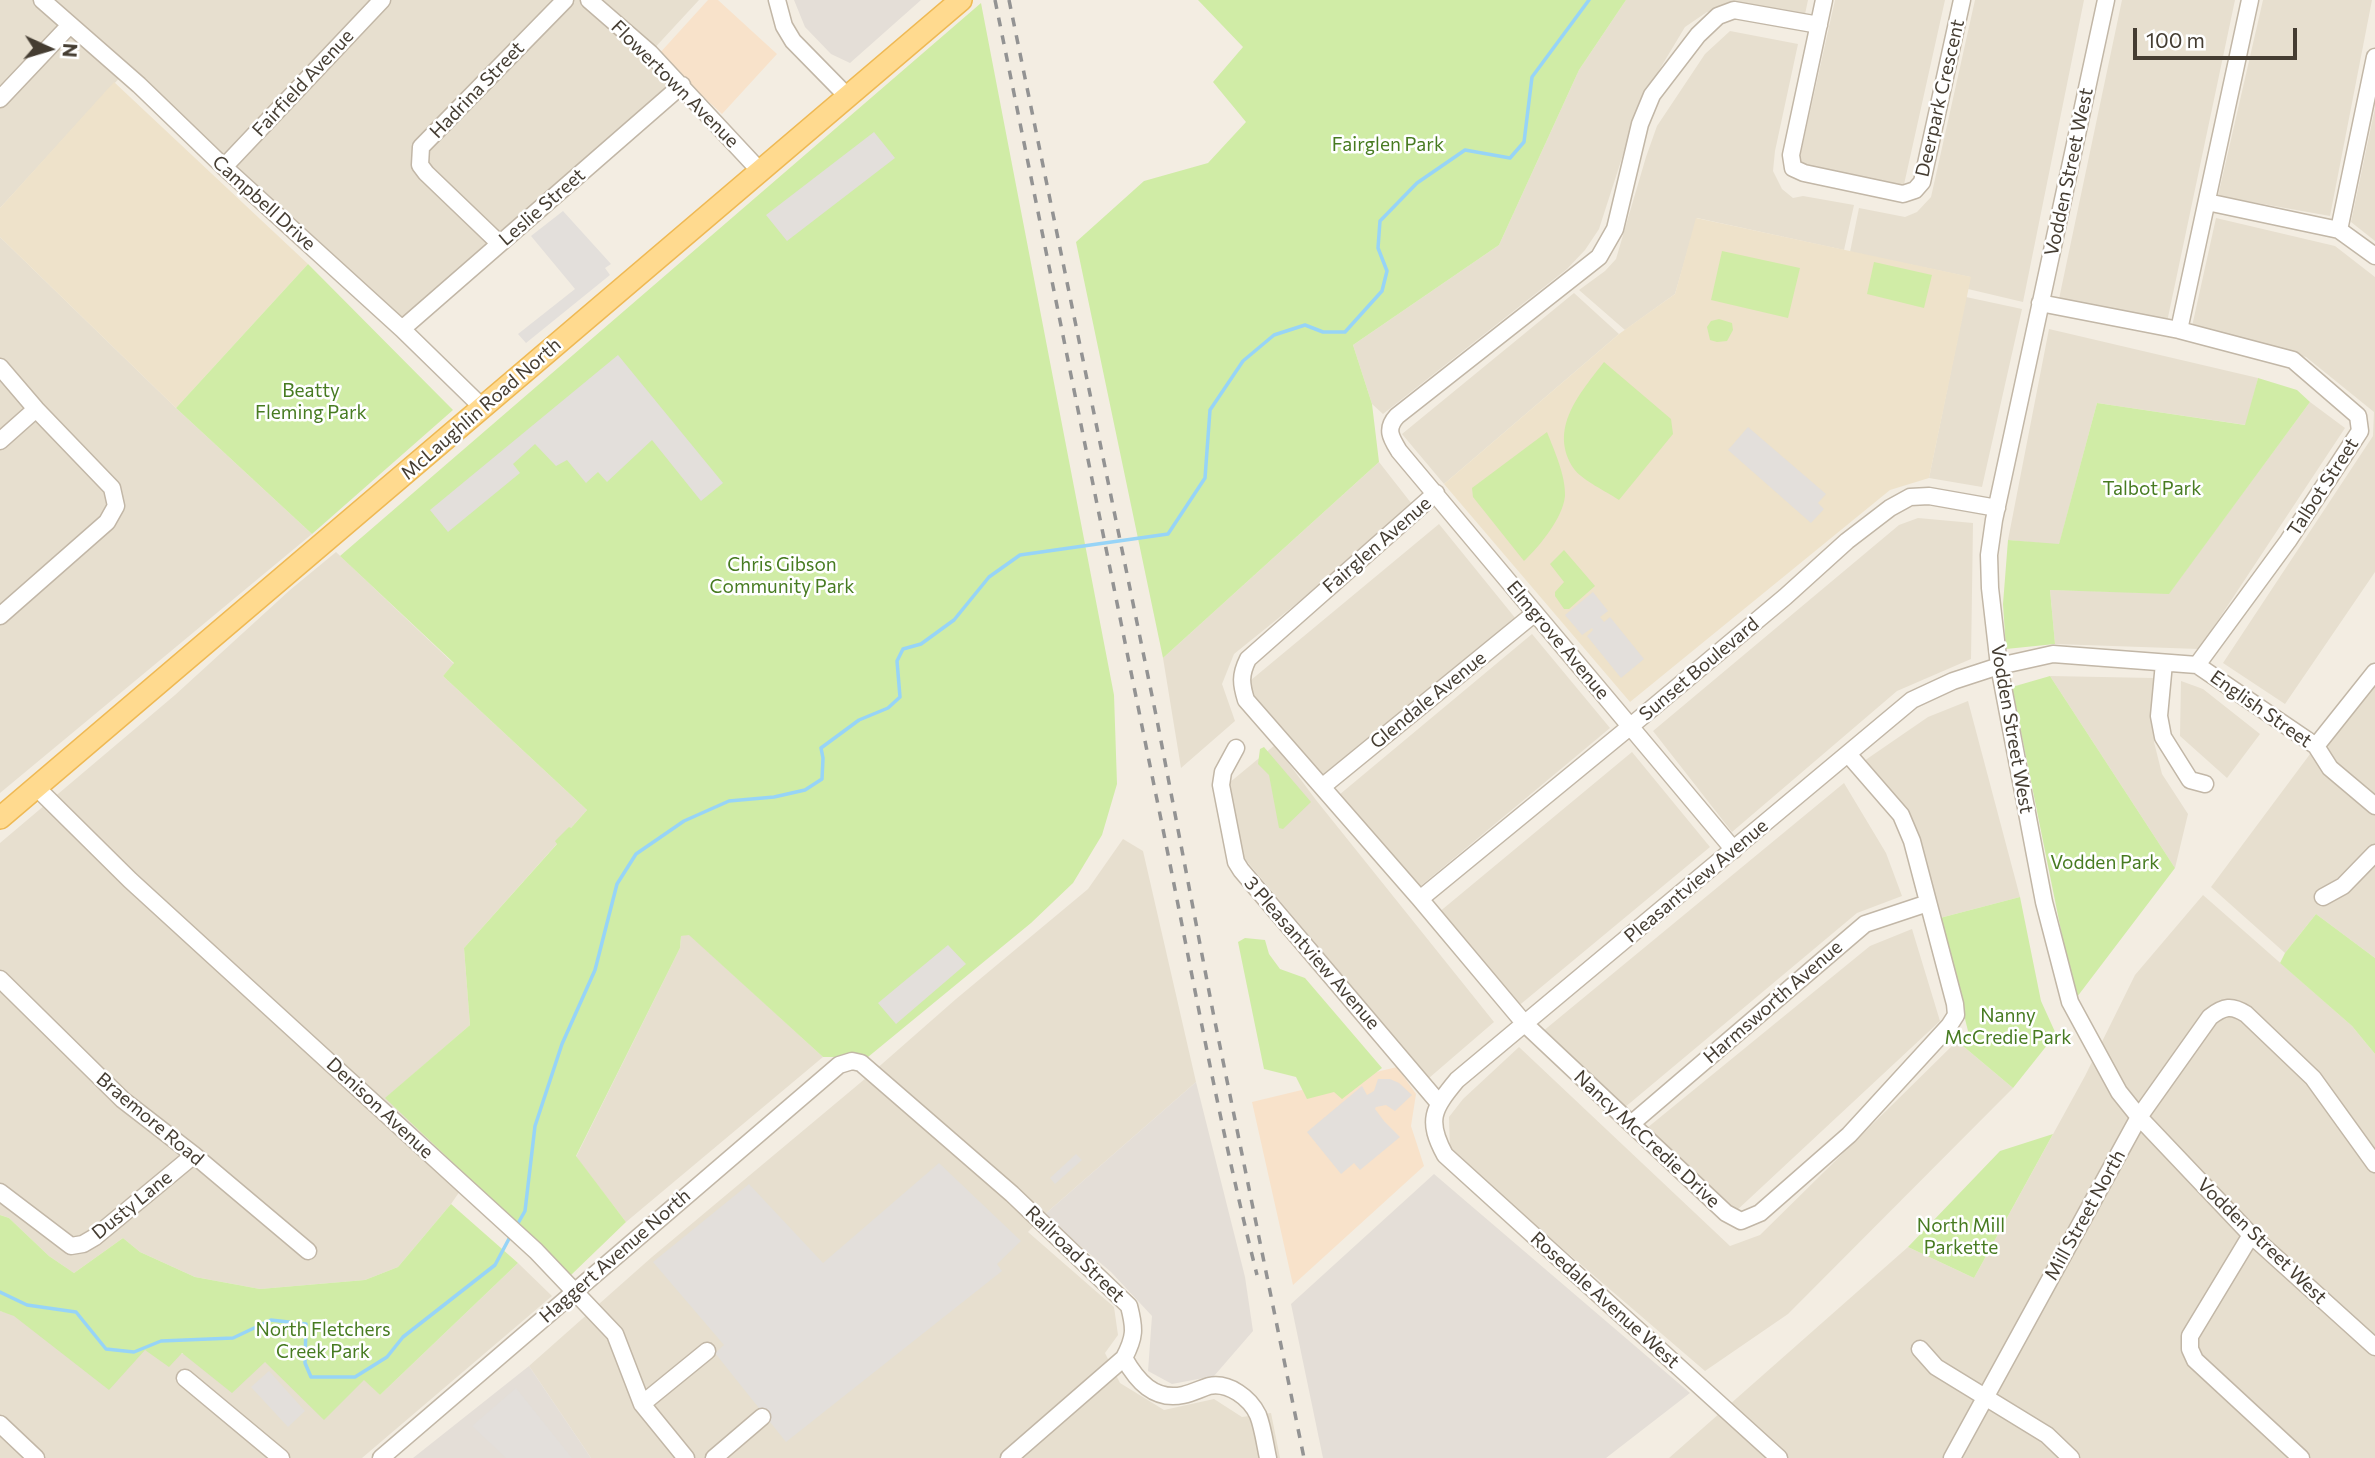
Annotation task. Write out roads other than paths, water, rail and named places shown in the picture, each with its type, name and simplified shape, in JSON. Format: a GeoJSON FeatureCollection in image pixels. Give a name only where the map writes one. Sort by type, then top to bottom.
{"type":"FeatureCollection","features":[{"type":"Feature","properties":{"kind":"main road","name":"McLaughlin Road North"},"geometry":{"type":"LineString","coordinates":[[0,818],[961,0]]}},
{"type":"Feature","properties":{"kind":"street","name":"Campbell Drive"},"geometry":{"type":"LineString","coordinates":[[42,0],[139,85],[224,167],[402,329],[483,408]]}},
{"type":"Feature","properties":{"kind":"street","name":"Fairfield Avenue"},"geometry":{"type":"LineString","coordinates":[[224,167],[382,0]]}},
{"type":"Feature","properties":{"kind":"street","name":"Hadrina Street"},"geometry":{"type":"LineString","coordinates":[[499,243],[426,173],[420,165],[421,147],[565,0]]}},
{"type":"Feature","properties":{"kind":"street","name":"Flowertown Avenue"},"geometry":{"type":"LineString","coordinates":[[589,0],[650,53],[760,170]]}},
{"type":"Feature","properties":{"kind":"street"},"geometry":{"type":"LineString","coordinates":[[777,0],[784,26],[793,41],[847,96]]}},
{"type":"Feature","properties":{"kind":"street","name":"Deerpark Crescent"},"geometry":{"type":"LineString","coordinates":[[1824,0],[1791,155],[1793,168],[1804,173],[1903,194],[1915,190],[1922,182],[1962,0]]}},
{"type":"Feature","properties":{"kind":"street","name":"Vodden Street West"},"geometry":{"type":"LineString","coordinates":[[2106,0],[1989,555],[1999,666],[2044,902],[2070,1002],[2119,1092],[2139,1117],[2251,1235],[2375,1347]]}},
{"type":"Feature","properties":{"kind":"street"},"geometry":{"type":"LineString","coordinates":[[2179,330],[2250,0]]}},
{"type":"Feature","properties":{"kind":"street","name":"Fairglen Avenue"},"geometry":{"type":"LineString","coordinates":[[1525,1024],[1247,700],[1241,673],[1248,659],[1436,493],[1399,451],[1389,435],[1390,424],[1600,257],[1615,229],[1640,124],[1652,95],[1698,36],[1718,16],[1734,10],[1819,25]]}},
{"type":"Feature","properties":{"kind":"street"},"geometry":{"type":"LineString","coordinates":[[0,99],[70,25]]}},
{"type":"Feature","properties":{"kind":"street"},"geometry":{"type":"LineString","coordinates":[[2339,230],[2375,57]]}},
{"type":"Feature","properties":{"kind":"street","name":"Leslie Street"},"geometry":{"type":"LineString","coordinates":[[402,329],[682,85]]}},
{"type":"Feature","properties":{"kind":"street"},"geometry":{"type":"LineString","coordinates":[[2207,202],[2339,230],[2375,256]]}},
{"type":"Feature","properties":{"kind":"street","name":"Talbot Street"},"geometry":{"type":"LineString","coordinates":[[2040,303],[2179,330],[2293,360],[2358,416],[2360,431],[2288,541],[2197,665]]}},
{"type":"Feature","properties":{"kind":"street"},"geometry":{"type":"LineString","coordinates":[[0,367],[36,409],[112,488],[116,506],[107,522],[0,616]]}},
{"type":"Feature","properties":{"kind":"street"},"geometry":{"type":"LineString","coordinates":[[0,440],[36,409]]}},
{"type":"Feature","properties":{"kind":"street","name":"Elmgrove Avenue"},"geometry":{"type":"LineString","coordinates":[[1436,493],[1734,850]]}},
{"type":"Feature","properties":{"kind":"street","name":"Sunset Boulevard"},"geometry":{"type":"LineString","coordinates":[[1420,899],[1630,727],[1785,597],[1847,541],[1890,508],[1910,497],[1929,496],[1997,508]]}},
{"type":"Feature","properties":{"kind":"street","name":"Glendale Avenue"},"geometry":{"type":"LineString","coordinates":[[1322,787],[1535,613]]}},
{"type":"Feature","properties":{"kind":"street","name":"English Street"},"geometry":{"type":"LineString","coordinates":[[1999,666],[2060,653],[2197,665],[2316,746],[2330,768],[2375,806]]}},
{"type":"Feature","properties":{"kind":"street"},"geometry":{"type":"LineString","coordinates":[[2164,663],[2159,716],[2162,737],[2190,780],[2205,784]]}},
{"type":"Feature","properties":{"kind":"street","name":"Pleasantview Avenue"},"geometry":{"type":"LineString","coordinates":[[1438,1102],[1457,1080],[1912,701],[1953,681],[1999,666]]}},
{"type":"Feature","properties":{"kind":"street"},"geometry":{"type":"LineString","coordinates":[[2316,746],[2375,672]]}},
{"type":"Feature","properties":{"kind":"street","name":"3 Pleasantview Avenue"},"geometry":{"type":"LineString","coordinates":[[1236,748],[1223,772],[1221,785],[1236,862],[1438,1102]]}},
{"type":"Feature","properties":{"kind":"street","name":"Nancy McCredie Drive"},"geometry":{"type":"LineString","coordinates":[[1525,1024],[1726,1213],[1741,1221],[1760,1213],[1849,1135],[1950,1026],[1956,1015],[1912,841],[1900,815],[1848,754]]}},
{"type":"Feature","properties":{"kind":"street","name":"Denison Avenue"},"geometry":{"type":"LineString","coordinates":[[36,787],[130,880],[524,1240],[575,1291],[615,1334],[642,1404],[686,1458]]}},
{"type":"Feature","properties":{"kind":"street"},"geometry":{"type":"LineString","coordinates":[[2323,897],[2343,886],[2375,853]]}},
{"type":"Feature","properties":{"kind":"street","name":"Harmsworth Avenue"},"geometry":{"type":"LineString","coordinates":[[1631,1124],[1865,924],[1928,903]]}},
{"type":"Feature","properties":{"kind":"street","name":"Braemore Road"},"geometry":{"type":"LineString","coordinates":[[0,979],[123,1100],[194,1155],[308,1251]]}},
{"type":"Feature","properties":{"kind":"street","name":"Mill Street North"},"geometry":{"type":"LineString","coordinates":[[1952,1458],[2139,1117],[2210,1017],[2221,1008],[2235,1007],[2246,1014],[2313,1078],[2375,1164]]}},
{"type":"Feature","properties":{"kind":"street","name":"Haggert Avenue North"},"geometry":{"type":"LineString","coordinates":[[381,1458],[839,1065],[852,1061]]}},
{"type":"Feature","properties":{"kind":"street","name":"Railroad Street"},"geometry":{"type":"LineString","coordinates":[[852,1061],[861,1063],[1012,1194],[1118,1293],[1129,1306],[1133,1320],[1133,1341],[1124,1358]]}},
{"type":"Feature","properties":{"kind":"street","name":"Rosedale Avenue West"},"geometry":{"type":"LineString","coordinates":[[1438,1102],[1434,1117],[1436,1138],[1445,1155],[1779,1458]]}},
{"type":"Feature","properties":{"kind":"street","name":"Dusty Lane"},"geometry":{"type":"LineString","coordinates":[[0,1192],[71,1246],[83,1244],[194,1155]]}},
{"type":"Feature","properties":{"kind":"street"},"geometry":{"type":"LineString","coordinates":[[2251,1235],[2190,1336],[2190,1349],[2195,1360],[2301,1458]]}},
{"type":"Feature","properties":{"kind":"street"},"geometry":{"type":"LineString","coordinates":[[1920,1349],[1936,1367],[2047,1435],[2071,1458]]}},
{"type":"Feature","properties":{"kind":"street"},"geometry":{"type":"LineString","coordinates":[[642,1404],[707,1351]]}},
{"type":"Feature","properties":{"kind":"street"},"geometry":{"type":"LineString","coordinates":[[1009,1458],[1124,1358],[1134,1376],[1144,1386],[1160,1394],[1182,1396],[1217,1385],[1240,1394],[1257,1413],[1268,1458]]}},
{"type":"Feature","properties":{"kind":"street"},"geometry":{"type":"LineString","coordinates":[[184,1378],[281,1458]]}},
{"type":"Feature","properties":{"kind":"street"},"geometry":{"type":"LineString","coordinates":[[714,1458],[762,1417]]}},
{"type":"Feature","properties":{"kind":"street"},"geometry":{"type":"LineString","coordinates":[[0,1424],[36,1458]]}},
{"type":"Feature","properties":{"kind":"waterway"},"geometry":{"type":"LineString","coordinates":[[517,1225],[525,1211],[535,1126],[562,1044],[595,970],[617,884],[636,854],[684,821],[729,801],[774,797],[805,790],[822,779],[821,748],[859,720],[888,708],[900,697],[897,661],[903,649],[921,644],[954,620],[989,577],[1020,555],[1168,534],[1205,478],[1210,410],[1243,361],[1274,335],[1305,325],[1323,332],[1345,332],[1382,291],[1387,271],[1378,248],[1380,221],[1417,183],[1465,150],[1510,158],[1524,142],[1532,77],[1589,0]]}},
{"type":"Feature","properties":{"kind":"waterway"},"geometry":{"type":"LineString","coordinates":[[0,1292],[27,1305],[76,1312],[106,1349],[134,1352],[161,1341],[233,1338],[271,1320],[306,1324],[305,1363],[311,1377],[355,1377],[387,1357],[403,1337],[495,1265],[511,1235]]}},
{"type":"Feature","properties":{"kind":"railway"},"geometry":{"type":"LineString","coordinates":[[995,0],[1216,1095],[1257,1275]]}},
{"type":"Feature","properties":{"kind":"railway"},"geometry":{"type":"LineString","coordinates":[[1009,0],[1157,720],[1213,1012],[1304,1458]]}},
{"type":"Feature","properties":{"kind":"park label","name":"Fairglen Park"},"geometry":{"type":"Point","coordinates":[1388,145]}},
{"type":"Feature","properties":{"kind":"park label","name":"Beatty Fleming Park"},"geometry":{"type":"Point","coordinates":[311,402]}},
{"type":"Feature","properties":{"kind":"park label","name":"Talbot Park"},"geometry":{"type":"Point","coordinates":[2152,489]}},
{"type":"Feature","properties":{"kind":"park label","name":"Chris Gibson Community Park"},"geometry":{"type":"Point","coordinates":[782,576]}},
{"type":"Feature","properties":{"kind":"park label","name":"Vodden Park"},"geometry":{"type":"Point","coordinates":[2105,863]}},
{"type":"Feature","properties":{"kind":"park label","name":"Nanny McCredie Park"},"geometry":{"type":"Point","coordinates":[2008,1027]}},
{"type":"Feature","properties":{"kind":"park label","name":"North Mill Parkette"},"geometry":{"type":"Point","coordinates":[1961,1237]}},
{"type":"Feature","properties":{"kind":"park label","name":"North Fletchers Creek Park"},"geometry":{"type":"Point","coordinates":[323,1341]}}]}
